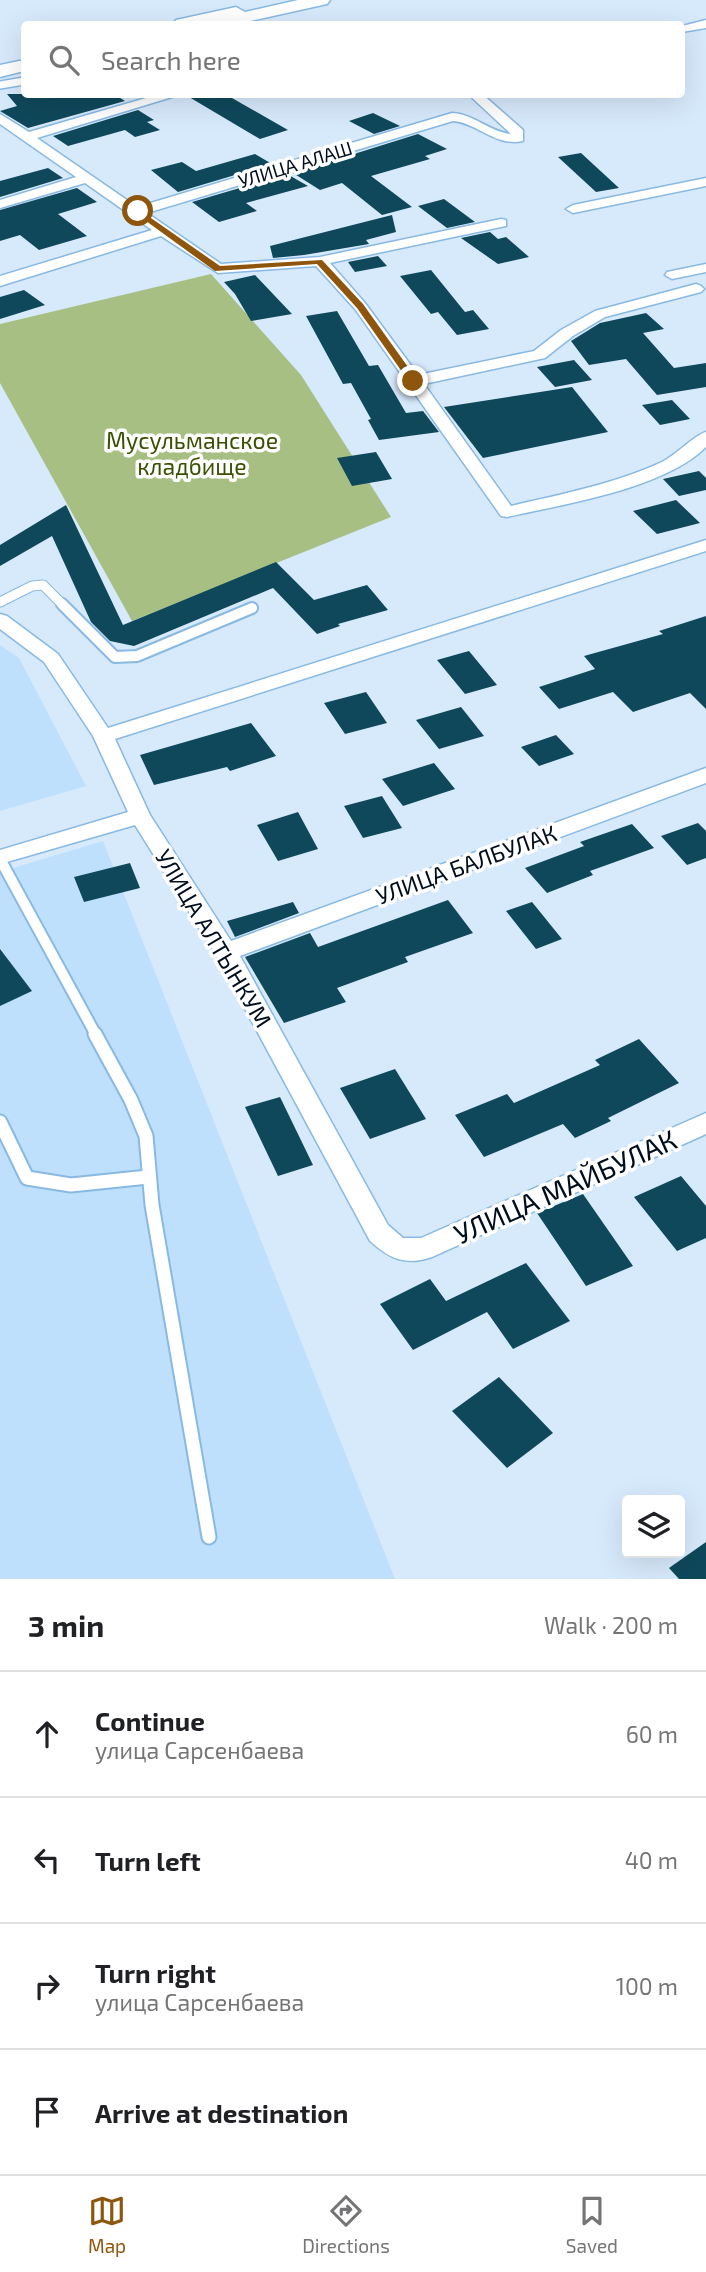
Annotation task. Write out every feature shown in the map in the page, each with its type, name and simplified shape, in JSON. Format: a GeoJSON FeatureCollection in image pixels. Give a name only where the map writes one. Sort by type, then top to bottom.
{"type":"FeatureCollection","features":[{"type":"Feature","properties":{"kind":"main road"},"geometry":{"type":"LineString","coordinates":[[195,21],[288,0]]}},
{"type":"Feature","properties":{"kind":"main road"},"geometry":{"type":"LineString","coordinates":[[228,21],[321,0]]}},
{"type":"Feature","properties":{"kind":"main road"},"geometry":{"type":"LineString","coordinates":[[0,61],[21,58]]}},
{"type":"Feature","properties":{"kind":"main road"},"geometry":{"type":"LineString","coordinates":[[0,71],[21,67]]}},
{"type":"Feature","properties":{"kind":"street"},"geometry":{"type":"LineString","coordinates":[[685,28],[706,24]]}},
{"type":"Feature","properties":{"kind":"street"},"geometry":{"type":"LineString","coordinates":[[29,136],[162,98]]}},
{"type":"Feature","properties":{"kind":"street","name":"УЛИЦА АЛАШ"},"geometry":{"type":"LineString","coordinates":[[138,211],[452,117],[462,118],[496,137],[518,138],[517,134],[478,98]]}},
{"type":"Feature","properties":{"kind":"street"},"geometry":{"type":"LineString","coordinates":[[0,118],[138,211],[218,269],[320,261],[501,223]]}},
{"type":"Feature","properties":{"kind":"street"},"geometry":{"type":"LineString","coordinates":[[0,204],[87,178]]}},
{"type":"Feature","properties":{"kind":"street"},"geometry":{"type":"LineString","coordinates":[[573,209],[706,182]]}},
{"type":"Feature","properties":{"kind":"street"},"geometry":{"type":"LineString","coordinates":[[0,281],[163,231]]}},
{"type":"Feature","properties":{"kind":"street"},"geometry":{"type":"LineString","coordinates":[[320,261],[360,306],[507,512],[590,492],[663,468],[699,448],[706,437]]}},
{"type":"Feature","properties":{"kind":"street"},"geometry":{"type":"LineString","coordinates":[[701,292],[672,275],[706,268]]}},
{"type":"Feature","properties":{"kind":"street"},"geometry":{"type":"LineString","coordinates":[[413,381],[539,355],[567,333],[600,314],[701,292]]}},
{"type":"Feature","properties":{"kind":"street"},"geometry":{"type":"LineString","coordinates":[[103,736],[703,550]]}},
{"type":"Feature","properties":{"kind":"street","name":"УЛИЦА АЛТЫНКУМ"},"geometry":{"type":"LineString","coordinates":[[0,620],[51,657],[103,736],[140,816],[226,952],[379,1233],[397,1249],[423,1249]]}},
{"type":"Feature","properties":{"kind":"street","name":"УЛИЦА БАЛБУЛАК"},"geometry":{"type":"LineString","coordinates":[[226,952],[706,775]]}},
{"type":"Feature","properties":{"kind":"street"},"geometry":{"type":"LineString","coordinates":[[0,858],[140,816]]}},
{"type":"Feature","properties":{"kind":"street","name":"УЛИЦА МАЙБУЛАК"},"geometry":{"type":"LineString","coordinates":[[423,1249],[706,1123]]}},
{"type":"Feature","properties":{"kind":"lane"},"geometry":{"type":"LineString","coordinates":[[0,85],[21,82]]}},
{"type":"Feature","properties":{"kind":"lane"},"geometry":{"type":"LineString","coordinates":[[0,602],[32,586],[43,586],[115,657],[121,659],[137,656],[251,608]]}},
{"type":"Feature","properties":{"kind":"lane"},"geometry":{"type":"LineString","coordinates":[[0,858],[135,1109],[146,1136],[148,1177],[209,1537]]}},
{"type":"Feature","properties":{"kind":"lane"},"geometry":{"type":"LineString","coordinates":[[0,1122],[27,1178],[40,1183],[148,1177]]}},
{"type":"Feature","properties":{"kind":"shaded area"},"geometry":{"type":"Polygon","coordinates":[[[0,645],[19,658],[86,786],[0,811],[0,645]]]}},
{"type":"Feature","properties":{"kind":"shaded area"},"geometry":{"type":"Polygon","coordinates":[[[103,841],[395,1579],[0,1579],[0,872],[103,841]]]}},
{"type":"Feature","properties":{"kind":"green space","name":"Мусульманское кладбище"},"geometry":{"type":"Polygon","coordinates":[[[211,274],[301,375],[391,517],[132,621],[0,383],[0,324],[211,274]]]}},
{"type":"Feature","properties":{"kind":"building"},"geometry":{"type":"Polygon","coordinates":[[[7,94],[21,94],[21,98],[120,98],[125,101],[28,128],[0,111],[17,106],[7,94]]]}},
{"type":"Feature","properties":{"kind":"building"},"geometry":{"type":"Polygon","coordinates":[[[191,98],[232,98],[288,130],[260,139],[191,98]]]}},
{"type":"Feature","properties":{"kind":"building"},"geometry":{"type":"Polygon","coordinates":[[[138,110],[154,120],[147,122],[160,130],[135,137],[125,130],[68,146],[53,136],[138,110]]]}},
{"type":"Feature","properties":{"kind":"building"},"geometry":{"type":"Polygon","coordinates":[[[373,113],[400,126],[374,134],[349,121],[373,113]]]}},
{"type":"Feature","properties":{"kind":"building"},"geometry":{"type":"Polygon","coordinates":[[[418,134],[447,149],[425,156],[430,159],[371,176],[412,207],[382,215],[342,183],[320,190],[293,173],[418,134]]]}},
{"type":"Feature","properties":{"kind":"building"},"geometry":{"type":"Polygon","coordinates":[[[581,153],[619,188],[596,192],[558,157],[581,153]]]}},
{"type":"Feature","properties":{"kind":"building"},"geometry":{"type":"Polygon","coordinates":[[[255,154],[272,164],[178,192],[151,170],[182,162],[196,171],[255,154]]]}},
{"type":"Feature","properties":{"kind":"building"},"geometry":{"type":"Polygon","coordinates":[[[48,168],[63,178],[0,197],[0,181],[48,168]]]}},
{"type":"Feature","properties":{"kind":"building"},"geometry":{"type":"Polygon","coordinates":[[[287,174],[308,186],[246,203],[257,211],[219,222],[192,202],[287,174]]]}},
{"type":"Feature","properties":{"kind":"building"},"geometry":{"type":"Polygon","coordinates":[[[77,188],[97,202],[58,214],[87,236],[39,250],[20,235],[0,241],[0,210],[77,188]]]}},
{"type":"Feature","properties":{"kind":"building"},"geometry":{"type":"Polygon","coordinates":[[[444,199],[475,222],[447,228],[418,206],[444,199]]]}},
{"type":"Feature","properties":{"kind":"building"},"geometry":{"type":"Polygon","coordinates":[[[392,215],[396,232],[366,240],[369,244],[273,258],[270,246],[392,215]]]}},
{"type":"Feature","properties":{"kind":"building"},"geometry":{"type":"Polygon","coordinates":[[[490,232],[498,239],[506,237],[529,257],[498,264],[461,238],[490,232]]]}},
{"type":"Feature","properties":{"kind":"building"},"geometry":{"type":"Polygon","coordinates":[[[378,256],[387,266],[355,272],[348,262],[378,256]]]}},
{"type":"Feature","properties":{"kind":"building"},"geometry":{"type":"Polygon","coordinates":[[[431,270],[465,312],[473,310],[489,329],[457,335],[438,312],[431,314],[400,276],[431,270]]]}},
{"type":"Feature","properties":{"kind":"building"},"geometry":{"type":"Polygon","coordinates":[[[255,275],[292,314],[251,321],[235,294],[224,282],[255,275]]]}},
{"type":"Feature","properties":{"kind":"building"},"geometry":{"type":"Polygon","coordinates":[[[24,290],[45,305],[0,319],[0,297],[24,290]]]}},
{"type":"Feature","properties":{"kind":"building"},"geometry":{"type":"Polygon","coordinates":[[[337,311],[369,366],[378,365],[406,413],[423,411],[439,432],[379,440],[351,383],[343,384],[306,316],[337,311]]]}},
{"type":"Feature","properties":{"kind":"building"},"geometry":{"type":"Polygon","coordinates":[[[646,313],[664,329],[643,333],[674,368],[706,363],[706,387],[657,395],[626,359],[589,365],[571,341],[600,323],[646,313]]]}},
{"type":"Feature","properties":{"kind":"building"},"geometry":{"type":"Polygon","coordinates":[[[574,360],[592,380],[555,387],[537,367],[574,360]]]}},
{"type":"Feature","properties":{"kind":"building"},"geometry":{"type":"Polygon","coordinates":[[[572,387],[608,432],[483,458],[444,407],[572,387]]]}},
{"type":"Feature","properties":{"kind":"building"},"geometry":{"type":"Polygon","coordinates":[[[672,400],[690,419],[660,425],[642,405],[672,400]]]}},
{"type":"Feature","properties":{"kind":"building"},"geometry":{"type":"Polygon","coordinates":[[[376,452],[392,479],[352,486],[337,458],[376,452]]]}},
{"type":"Feature","properties":{"kind":"building"},"geometry":{"type":"Polygon","coordinates":[[[699,471],[706,478],[706,490],[679,496],[663,479],[699,471]]]}},
{"type":"Feature","properties":{"kind":"building"},"geometry":{"type":"Polygon","coordinates":[[[676,500],[700,523],[657,534],[633,511],[676,500]]]}},
{"type":"Feature","properties":{"kind":"building"},"geometry":{"type":"Polygon","coordinates":[[[66,505],[123,625],[276,562],[314,600],[367,585],[388,610],[338,624],[340,626],[317,634],[273,588],[134,646],[110,641],[91,622],[52,536],[0,566],[0,545],[66,505]]]}},
{"type":"Feature","properties":{"kind":"building"},"geometry":{"type":"Polygon","coordinates":[[[706,616],[706,709],[690,693],[633,712],[613,692],[559,709],[539,687],[595,669],[584,656],[663,634],[659,631],[706,616]]]}},
{"type":"Feature","properties":{"kind":"building"},"geometry":{"type":"Polygon","coordinates":[[[469,651],[497,685],[465,694],[437,660],[469,651]]]}},
{"type":"Feature","properties":{"kind":"building"},"geometry":{"type":"Polygon","coordinates":[[[366,692],[387,723],[345,734],[324,703],[366,692]]]}},
{"type":"Feature","properties":{"kind":"building"},"geometry":{"type":"Polygon","coordinates":[[[461,707],[484,736],[439,749],[416,720],[461,707]]]}},
{"type":"Feature","properties":{"kind":"building"},"geometry":{"type":"Polygon","coordinates":[[[251,723],[276,756],[230,771],[227,767],[154,785],[140,755],[251,723]]]}},
{"type":"Feature","properties":{"kind":"building"},"geometry":{"type":"Polygon","coordinates":[[[556,735],[574,754],[539,766],[521,747],[556,735]]]}},
{"type":"Feature","properties":{"kind":"building"},"geometry":{"type":"Polygon","coordinates":[[[434,763],[455,789],[403,806],[382,779],[434,763]]]}},
{"type":"Feature","properties":{"kind":"building"},"geometry":{"type":"Polygon","coordinates":[[[382,796],[402,828],[363,838],[344,806],[382,796]]]}},
{"type":"Feature","properties":{"kind":"building"},"geometry":{"type":"Polygon","coordinates":[[[298,812],[318,849],[278,861],[257,825],[298,812]]]}},
{"type":"Feature","properties":{"kind":"building"},"geometry":{"type":"Polygon","coordinates":[[[698,823],[706,831],[706,858],[687,865],[661,836],[698,823]]]}},
{"type":"Feature","properties":{"kind":"building"},"geometry":{"type":"Polygon","coordinates":[[[632,824],[654,848],[590,871],[593,875],[547,893],[525,868],[584,846],[580,842],[632,824]]]}},
{"type":"Feature","properties":{"kind":"building"},"geometry":{"type":"Polygon","coordinates":[[[130,863],[140,888],[84,902],[74,877],[130,863]]]}},
{"type":"Feature","properties":{"kind":"building"},"geometry":{"type":"Polygon","coordinates":[[[448,900],[473,933],[405,957],[408,962],[337,988],[346,1002],[284,1023],[245,957],[310,933],[318,947],[448,900]]]}},
{"type":"Feature","properties":{"kind":"building"},"geometry":{"type":"Polygon","coordinates":[[[293,902],[299,913],[235,937],[227,921],[293,902]]]}},
{"type":"Feature","properties":{"kind":"building"},"geometry":{"type":"Polygon","coordinates":[[[532,902],[562,939],[536,949],[506,911],[532,902]]]}},
{"type":"Feature","properties":{"kind":"building"},"geometry":{"type":"Polygon","coordinates":[[[0,949],[32,991],[0,1006],[0,949]]]}},
{"type":"Feature","properties":{"kind":"building"},"geometry":{"type":"Polygon","coordinates":[[[639,1039],[679,1083],[608,1118],[611,1121],[575,1138],[563,1124],[484,1157],[455,1115],[507,1094],[514,1103],[600,1065],[595,1060],[639,1039]]]}},
{"type":"Feature","properties":{"kind":"building"},"geometry":{"type":"Polygon","coordinates":[[[395,1069],[426,1119],[370,1139],[340,1088],[395,1069]]]}},
{"type":"Feature","properties":{"kind":"building"},"geometry":{"type":"Polygon","coordinates":[[[280,1097],[313,1165],[278,1176],[245,1107],[280,1097]]]}},
{"type":"Feature","properties":{"kind":"building"},"geometry":{"type":"Polygon","coordinates":[[[681,1176],[706,1206],[706,1238],[677,1251],[634,1197],[681,1176]]]}},
{"type":"Feature","properties":{"kind":"building"},"geometry":{"type":"Polygon","coordinates":[[[583,1194],[633,1266],[586,1286],[537,1213],[583,1194]]]}},
{"type":"Feature","properties":{"kind":"building"},"geometry":{"type":"Polygon","coordinates":[[[526,1263],[570,1321],[513,1349],[487,1312],[413,1350],[380,1304],[430,1279],[446,1301],[526,1263]]]}},
{"type":"Feature","properties":{"kind":"building"},"geometry":{"type":"Polygon","coordinates":[[[499,1377],[553,1433],[507,1468],[452,1411],[499,1377]]]}},
{"type":"Feature","properties":{"kind":"building"},"geometry":{"type":"Polygon","coordinates":[[[706,1542],[706,1579],[679,1579],[669,1568],[706,1542]]]}},
{"type":"Feature","properties":{"kind":"route"},"geometry":{"type":"LineString","coordinates":[[138,211],[218,269],[320,261],[360,306],[413,381]]}}]}
